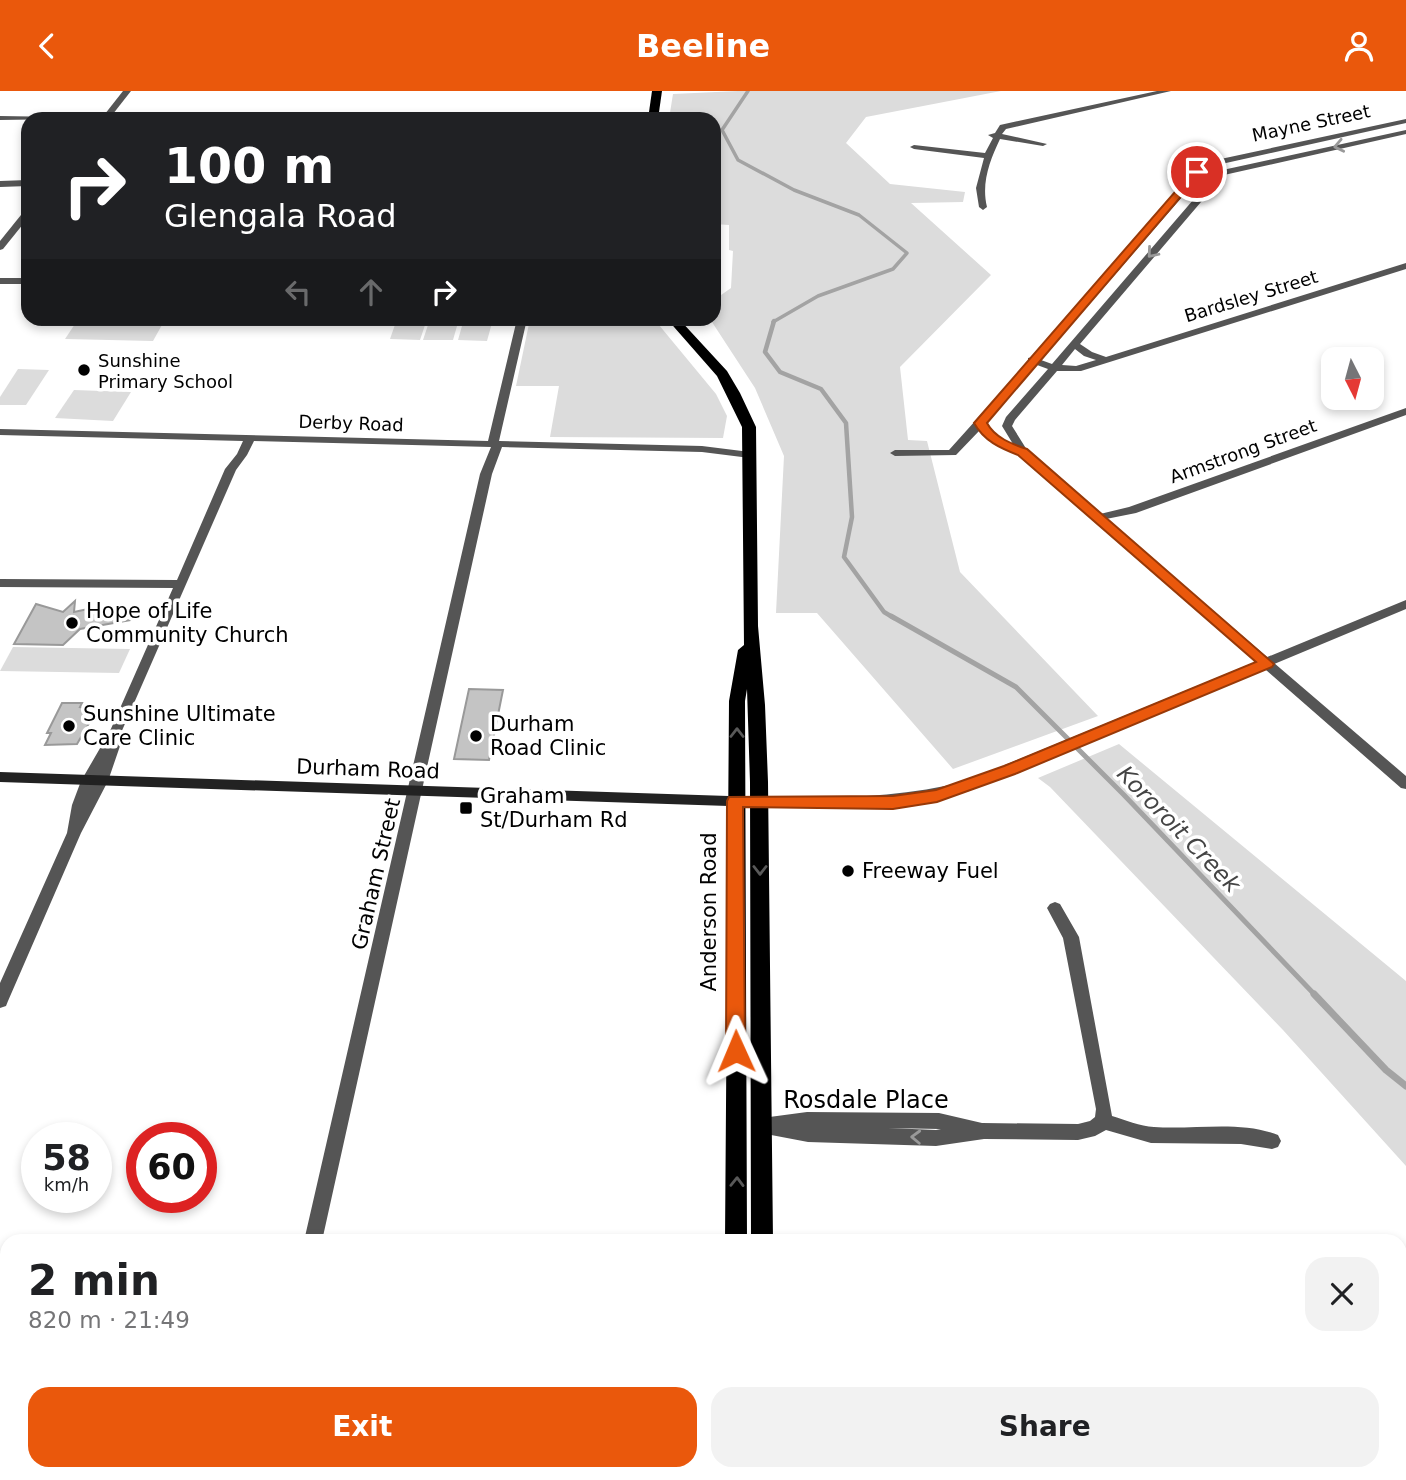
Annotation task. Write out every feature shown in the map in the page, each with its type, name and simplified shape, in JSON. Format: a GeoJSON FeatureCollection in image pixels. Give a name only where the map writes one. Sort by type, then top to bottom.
{"type":"FeatureCollection","features":[{"type":"Feature","properties":{"kind":"main road"},"geometry":{"type":"LineString","coordinates":[[654,112],[657,91]]}},
{"type":"Feature","properties":{"kind":"main road","name":"Anderson Road"},"geometry":{"type":"LineString","coordinates":[[682,326],[722,374],[734,393],[746,418],[749,437],[750,626],[757,705],[759,802],[762,1234]]}},
{"type":"Feature","properties":{"kind":"main road","name":"Anderson Road"},"geometry":{"type":"LineString","coordinates":[[736,1234],[737,701],[750,626]]}},
{"type":"Feature","properties":{"kind":"main road","name":"Durham Road"},"geometry":{"type":"LineString","coordinates":[[0,777],[759,802]]}},
{"type":"Feature","properties":{"kind":"main road"},"geometry":{"type":"LineString","coordinates":[[738,1124],[762,1126]]}},
{"type":"Feature","properties":{"kind":"street"},"geometry":{"type":"LineString","coordinates":[[110,112],[127,91]]}},
{"type":"Feature","properties":{"kind":"street"},"geometry":{"type":"LineString","coordinates":[[983,207],[979,191],[995,135],[1007,124],[1167,91]]}},
{"type":"Feature","properties":{"kind":"street"},"geometry":{"type":"LineString","coordinates":[[0,118],[21,118]]}},
{"type":"Feature","properties":{"kind":"street","name":"Mayne Street"},"geometry":{"type":"LineString","coordinates":[[895,453],[952,453],[1205,165],[1406,121]]}},
{"type":"Feature","properties":{"kind":"street","name":"Mayne Street"},"geometry":{"type":"LineString","coordinates":[[1023,452],[1007,426],[1021,405],[1221,173],[1406,131]]}},
{"type":"Feature","properties":{"kind":"street"},"geometry":{"type":"LineString","coordinates":[[995,135],[1043,143]]}},
{"type":"Feature","properties":{"kind":"street"},"geometry":{"type":"LineString","coordinates":[[914,147],[990,153]]}},
{"type":"Feature","properties":{"kind":"street"},"geometry":{"type":"LineString","coordinates":[[0,184],[21,185]]}},
{"type":"Feature","properties":{"kind":"street"},"geometry":{"type":"LineString","coordinates":[[1,245],[21,221]]}},
{"type":"Feature","properties":{"kind":"street","name":"Bardsley Street"},"geometry":{"type":"LineString","coordinates":[[1032,360],[1055,368],[1077,369],[1406,266]]}},
{"type":"Feature","properties":{"kind":"street"},"geometry":{"type":"LineString","coordinates":[[1106,277],[1127,284]]}},
{"type":"Feature","properties":{"kind":"street"},"geometry":{"type":"LineString","coordinates":[[0,281],[21,281]]}},
{"type":"Feature","properties":{"kind":"street","name":"Graham Street"},"geometry":{"type":"LineString","coordinates":[[315,1234],[520,326]]}},
{"type":"Feature","properties":{"kind":"street"},"geometry":{"type":"LineString","coordinates":[[1074,344],[1088,354],[1107,360]]}},
{"type":"Feature","properties":{"kind":"street"},"geometry":{"type":"LineString","coordinates":[[1000,398],[1021,405]]}},
{"type":"Feature","properties":{"kind":"street","name":"Armstrong Street"},"geometry":{"type":"LineString","coordinates":[[1101,521],[1406,411]]}},
{"type":"Feature","properties":{"kind":"street"},"geometry":{"type":"LineString","coordinates":[[981,423],[985,432],[1003,445],[1023,452],[1406,784]]}},
{"type":"Feature","properties":{"kind":"street","name":"Derby Road"},"geometry":{"type":"LineString","coordinates":[[0,432],[702,449],[750,455]]}},
{"type":"Feature","properties":{"kind":"street","name":"Derby Road"},"geometry":{"type":"LineString","coordinates":[[702,449],[749,437]]}},
{"type":"Feature","properties":{"kind":"street"},"geometry":{"type":"LineString","coordinates":[[0,1001],[232,468],[242,455],[244,438]]}},
{"type":"Feature","properties":{"kind":"street"},"geometry":{"type":"LineString","coordinates":[[0,583],[180,588]]}},
{"type":"Feature","properties":{"kind":"street"},"geometry":{"type":"LineString","coordinates":[[759,802],[893,802],[937,796],[1010,770],[1406,604]]}},
{"type":"Feature","properties":{"kind":"street"},"geometry":{"type":"LineString","coordinates":[[1055,908],[1071,937],[1104,1109],[1103,1121],[1151,1135],[1241,1136],[1272,1142]]}},
{"type":"Feature","properties":{"kind":"street","name":"Rosdale Place"},"geometry":{"type":"LineString","coordinates":[[762,1126],[808,1134],[936,1138],[984,1131],[1078,1132],[1095,1128],[1103,1121]]}},
{"type":"Feature","properties":{"kind":"shaded area"},"geometry":{"type":"Polygon","coordinates":[[[738,91],[1001,91],[866,117],[846,143],[890,184],[965,192],[963,202],[911,203],[991,275],[900,367],[908,440],[927,441],[960,572],[1098,716],[953,769],[817,613],[776,613],[784,456],[755,388],[715,326],[721,326],[721,295],[731,288],[733,251],[729,250],[729,225],[721,224],[721,112],[670,112],[673,94],[738,91]]]}},
{"type":"Feature","properties":{"kind":"shaded area"},"geometry":{"type":"Polygon","coordinates":[[[74,326],[161,326],[153,341],[65,339],[74,326]]]}},
{"type":"Feature","properties":{"kind":"shaded area"},"geometry":{"type":"Polygon","coordinates":[[[395,326],[425,326],[420,340],[390,339],[395,326]]]}},
{"type":"Feature","properties":{"kind":"shaded area"},"geometry":{"type":"Polygon","coordinates":[[[428,326],[457,326],[453,340],[423,340],[428,326]]]}},
{"type":"Feature","properties":{"kind":"shaded area"},"geometry":{"type":"Polygon","coordinates":[[[462,326],[491,326],[487,341],[458,340],[462,326]]]}},
{"type":"Feature","properties":{"kind":"shaded area"},"geometry":{"type":"Polygon","coordinates":[[[529,326],[660,326],[716,394],[727,416],[723,438],[550,437],[559,386],[516,386],[529,326]]]}},
{"type":"Feature","properties":{"kind":"shaded area"},"geometry":{"type":"Polygon","coordinates":[[[18,369],[49,370],[26,405],[0,405],[0,397],[18,369]]]}},
{"type":"Feature","properties":{"kind":"shaded area"},"geometry":{"type":"Polygon","coordinates":[[[74,390],[131,392],[113,421],[55,418],[74,390]]]}},
{"type":"Feature","properties":{"kind":"shaded area"},"geometry":{"type":"Polygon","coordinates":[[[13,647],[130,649],[119,673],[0,671],[13,647]]]}},
{"type":"Feature","properties":{"kind":"shaded area"},"geometry":{"type":"Polygon","coordinates":[[[1119,744],[1406,981],[1406,1166],[1283,1030],[1050,787],[1038,778],[1119,744]]]}},
{"type":"Feature","properties":{"kind":"building","name":"Hope of Life Community Church"},"geometry":{"type":"Polygon","coordinates":[[[75,601],[74,612],[102,606],[137,619],[80,629],[63,645],[14,644],[36,604],[63,612],[75,601]]]}},
{"type":"Feature","properties":{"kind":"building","name":"Durham Road Clinic"},"geometry":{"type":"Polygon","coordinates":[[[469,689],[503,690],[489,760],[454,759],[469,689]]]}},
{"type":"Feature","properties":{"kind":"building","name":"Sunshine Ultimate Care Clinic"},"geometry":{"type":"Polygon","coordinates":[[[62,703],[82,703],[80,707],[94,708],[92,713],[95,713],[77,744],[45,745],[51,733],[47,733],[62,703]]]}},
{"type":"Feature","properties":{"kind":"waterway","name":"Kororoit Creek"},"geometry":{"type":"LineString","coordinates":[[748,91],[722,130],[738,160],[794,190],[859,215],[907,253],[893,269],[818,296],[774,322]]}},
{"type":"Feature","properties":{"kind":"waterway","name":"Kororoit Creek"},"geometry":{"type":"LineString","coordinates":[[774,322],[765,352],[780,372],[821,389],[846,423],[852,517],[844,557],[884,612],[894,618]]}},
{"type":"Feature","properties":{"kind":"waterway","name":"Kororoit Creek"},"geometry":{"type":"LineString","coordinates":[[891,616],[1016,687],[1124,795],[1316,996]]}},
{"type":"Feature","properties":{"kind":"waterway","name":"Kororoit Creek"},"geometry":{"type":"LineString","coordinates":[[1314,994],[1386,1070],[1406,1086]]}},
{"type":"Feature","properties":{"kind":"place","name":"Sunshine Primary School"},"geometry":{"type":"Point","coordinates":[84,370]}},
{"type":"Feature","properties":{"kind":"place","name":"Hope of Life Community Church"},"geometry":{"type":"Point","coordinates":[72,623]}},
{"type":"Feature","properties":{"kind":"place","name":"Sunshine Ultimate Care Clinic"},"geometry":{"type":"Point","coordinates":[69,726]}},
{"type":"Feature","properties":{"kind":"place","name":"Durham Road Clinic"},"geometry":{"type":"Point","coordinates":[476,736]}},
{"type":"Feature","properties":{"kind":"place","name":"Graham St/Durham Rd"},"geometry":{"type":"Point","coordinates":[466,808]}},
{"type":"Feature","properties":{"kind":"place","name":"Freeway Fuel"},"geometry":{"type":"Point","coordinates":[848,871]}},
{"type":"Feature","properties":{"kind":"route"},"geometry":{"type":"LineString","coordinates":[[736,1051],[735,801],[853,803],[893,802],[937,796],[1010,770],[1267,664],[1023,452],[1003,445],[985,432],[981,423],[1032,360],[1197,172]]}}]}
